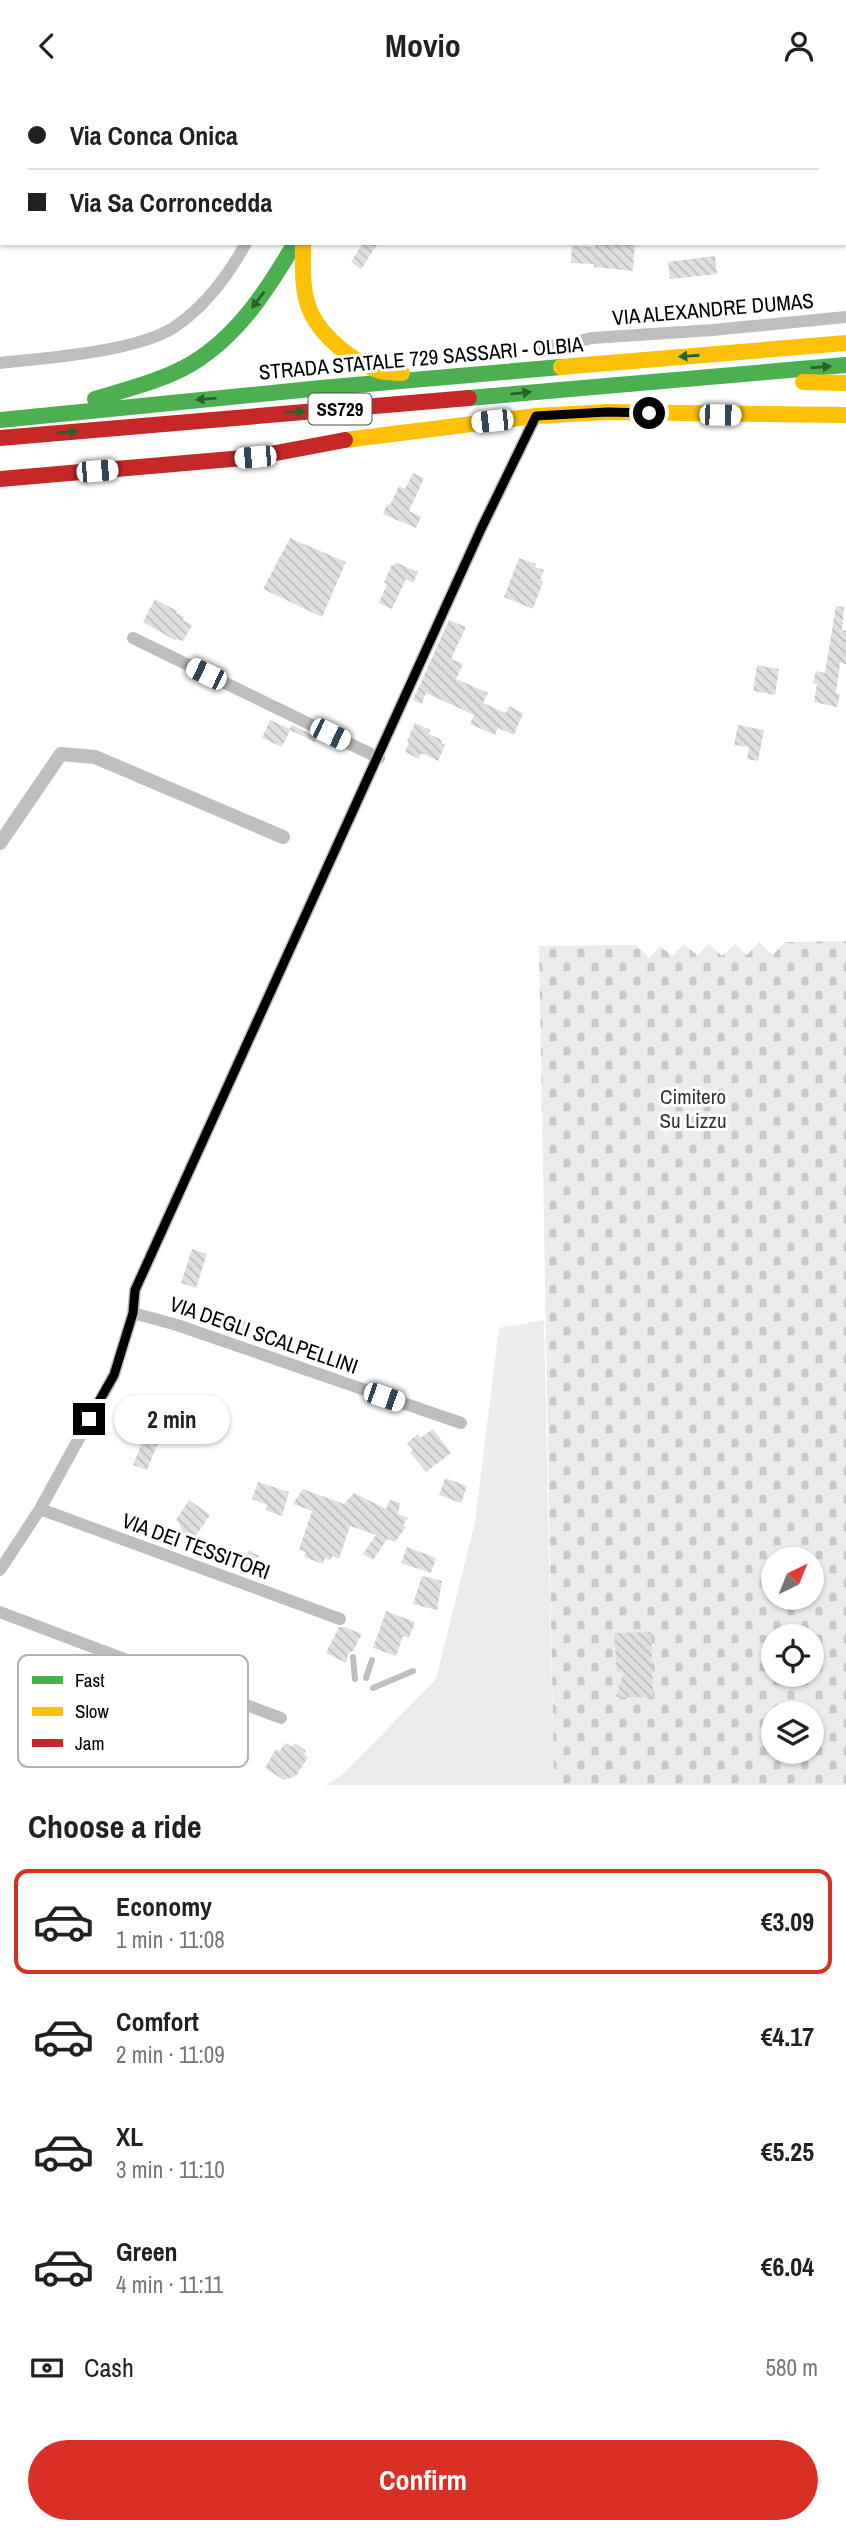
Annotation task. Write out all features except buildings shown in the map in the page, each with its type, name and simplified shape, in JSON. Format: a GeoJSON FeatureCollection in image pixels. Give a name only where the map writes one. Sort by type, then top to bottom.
{"type":"FeatureCollection","features":[{"type":"Feature","properties":{"kind":"main road"},"geometry":{"type":"LineString","coordinates":[[44,415],[157,380],[192,364],[228,335],[253,306],[278,273],[294,245]]}},
{"type":"Feature","properties":{"kind":"main road"},"geometry":{"type":"LineString","coordinates":[[303,245],[303,280],[310,313],[330,339],[356,361],[381,371],[445,378]]}},
{"type":"Feature","properties":{"kind":"main road","name":"STRADA STATALE 729 SASSARI - OLBIA"},"geometry":{"type":"LineString","coordinates":[[0,420],[631,360],[846,344]]}},
{"type":"Feature","properties":{"kind":"main road","name":"STRADA STATALE 729 SASSARI - OLBIA"},"geometry":{"type":"LineString","coordinates":[[0,438],[846,365]]}},
{"type":"Feature","properties":{"kind":"main road"},"geometry":{"type":"LineString","coordinates":[[680,379],[846,383]]}},
{"type":"Feature","properties":{"kind":"main road"},"geometry":{"type":"LineString","coordinates":[[0,479],[255,457],[363,436],[536,416],[607,412],[846,415]]}},
{"type":"Feature","properties":{"kind":"street"},"geometry":{"type":"LineString","coordinates":[[0,363],[104,349],[146,339],[171,329],[201,305],[219,285],[245,245]]}},
{"type":"Feature","properties":{"kind":"street","name":"VIA ALEXANDRE DUMAS"},"geometry":{"type":"LineString","coordinates":[[541,346],[562,345],[592,338],[846,317]]}},
{"type":"Feature","properties":{"kind":"street"},"geometry":{"type":"LineString","coordinates":[[0,1570],[40,1509],[114,1375],[133,1313],[135,1290],[481,529],[536,416]]}},
{"type":"Feature","properties":{"kind":"street"},"geometry":{"type":"LineString","coordinates":[[133,638],[379,758]]}},
{"type":"Feature","properties":{"kind":"street","name":"VIA DEGLI SCALPELLINI"},"geometry":{"type":"LineString","coordinates":[[133,1313],[177,1325],[461,1423]]}},
{"type":"Feature","properties":{"kind":"street","name":"VIA DEI TESSITORI"},"geometry":{"type":"LineString","coordinates":[[40,1509],[340,1619]]}},
{"type":"Feature","properties":{"kind":"street"},"geometry":{"type":"LineString","coordinates":[[0,1612],[114,1655]]}},
{"type":"Feature","properties":{"kind":"street"},"geometry":{"type":"LineString","coordinates":[[248,1706],[281,1718]]}},
{"type":"Feature","properties":{"kind":"lane"},"geometry":{"type":"LineString","coordinates":[[353,1657],[355,1679]]}},
{"type":"Feature","properties":{"kind":"lane"},"geometry":{"type":"LineString","coordinates":[[366,1678],[372,1660]]}},
{"type":"Feature","properties":{"kind":"lane"},"geometry":{"type":"LineString","coordinates":[[373,1688],[413,1671]]}},
{"type":"Feature","properties":{"kind":"green space","name":"Cimitero Su Lizzu"},"geometry":{"type":"Polygon","coordinates":[[[846,941],[846,1785],[554,1785],[539,946],[636,945],[649,958],[660,946],[672,956],[684,944],[697,955],[709,944],[722,956],[735,944],[747,955],[759,942],[773,955],[785,942],[846,941]]]}},
{"type":"Feature","properties":{"kind":"green space"},"geometry":{"type":"Polygon","coordinates":[[[544,1320],[554,1785],[325,1785],[342,1775],[436,1679],[475,1522],[499,1328],[544,1320]]]}},
{"type":"Feature","properties":{"kind":"waterway"},"geometry":{"type":"LineString","coordinates":[[0,843],[61,754],[95,757],[283,837]]}},
{"type":"Feature","properties":{"kind":"traffic: fast"},"geometry":{"type":"LineString","coordinates":[[95,399],[168,375],[208,353],[250,310],[294,245]]}},
{"type":"Feature","properties":{"kind":"traffic: fast"},"geometry":{"type":"LineString","coordinates":[[469,398],[846,365]]}},
{"type":"Feature","properties":{"kind":"traffic: fast"},"geometry":{"type":"LineString","coordinates":[[0,420],[561,367]]}},
{"type":"Feature","properties":{"kind":"traffic: slow"},"geometry":{"type":"LineString","coordinates":[[303,245],[306,296],[316,322],[331,340],[360,362],[380,371],[402,373]]}},
{"type":"Feature","properties":{"kind":"traffic: slow"},"geometry":{"type":"LineString","coordinates":[[561,367],[846,343]]}},
{"type":"Feature","properties":{"kind":"traffic: slow"},"geometry":{"type":"LineString","coordinates":[[803,382],[846,383]]}},
{"type":"Feature","properties":{"kind":"traffic: slow"},"geometry":{"type":"LineString","coordinates":[[345,440],[536,416],[607,412],[846,415]]}},
{"type":"Feature","properties":{"kind":"traffic: jam"},"geometry":{"type":"LineString","coordinates":[[0,438],[469,398]]}},
{"type":"Feature","properties":{"kind":"traffic: jam"},"geometry":{"type":"LineString","coordinates":[[0,479],[255,457],[345,440]]}},
{"type":"Feature","properties":{"kind":"route"},"geometry":{"type":"LineString","coordinates":[[89,1419],[114,1375],[133,1313],[135,1290],[481,529],[536,416],[607,412],[649,413]]}}]}
